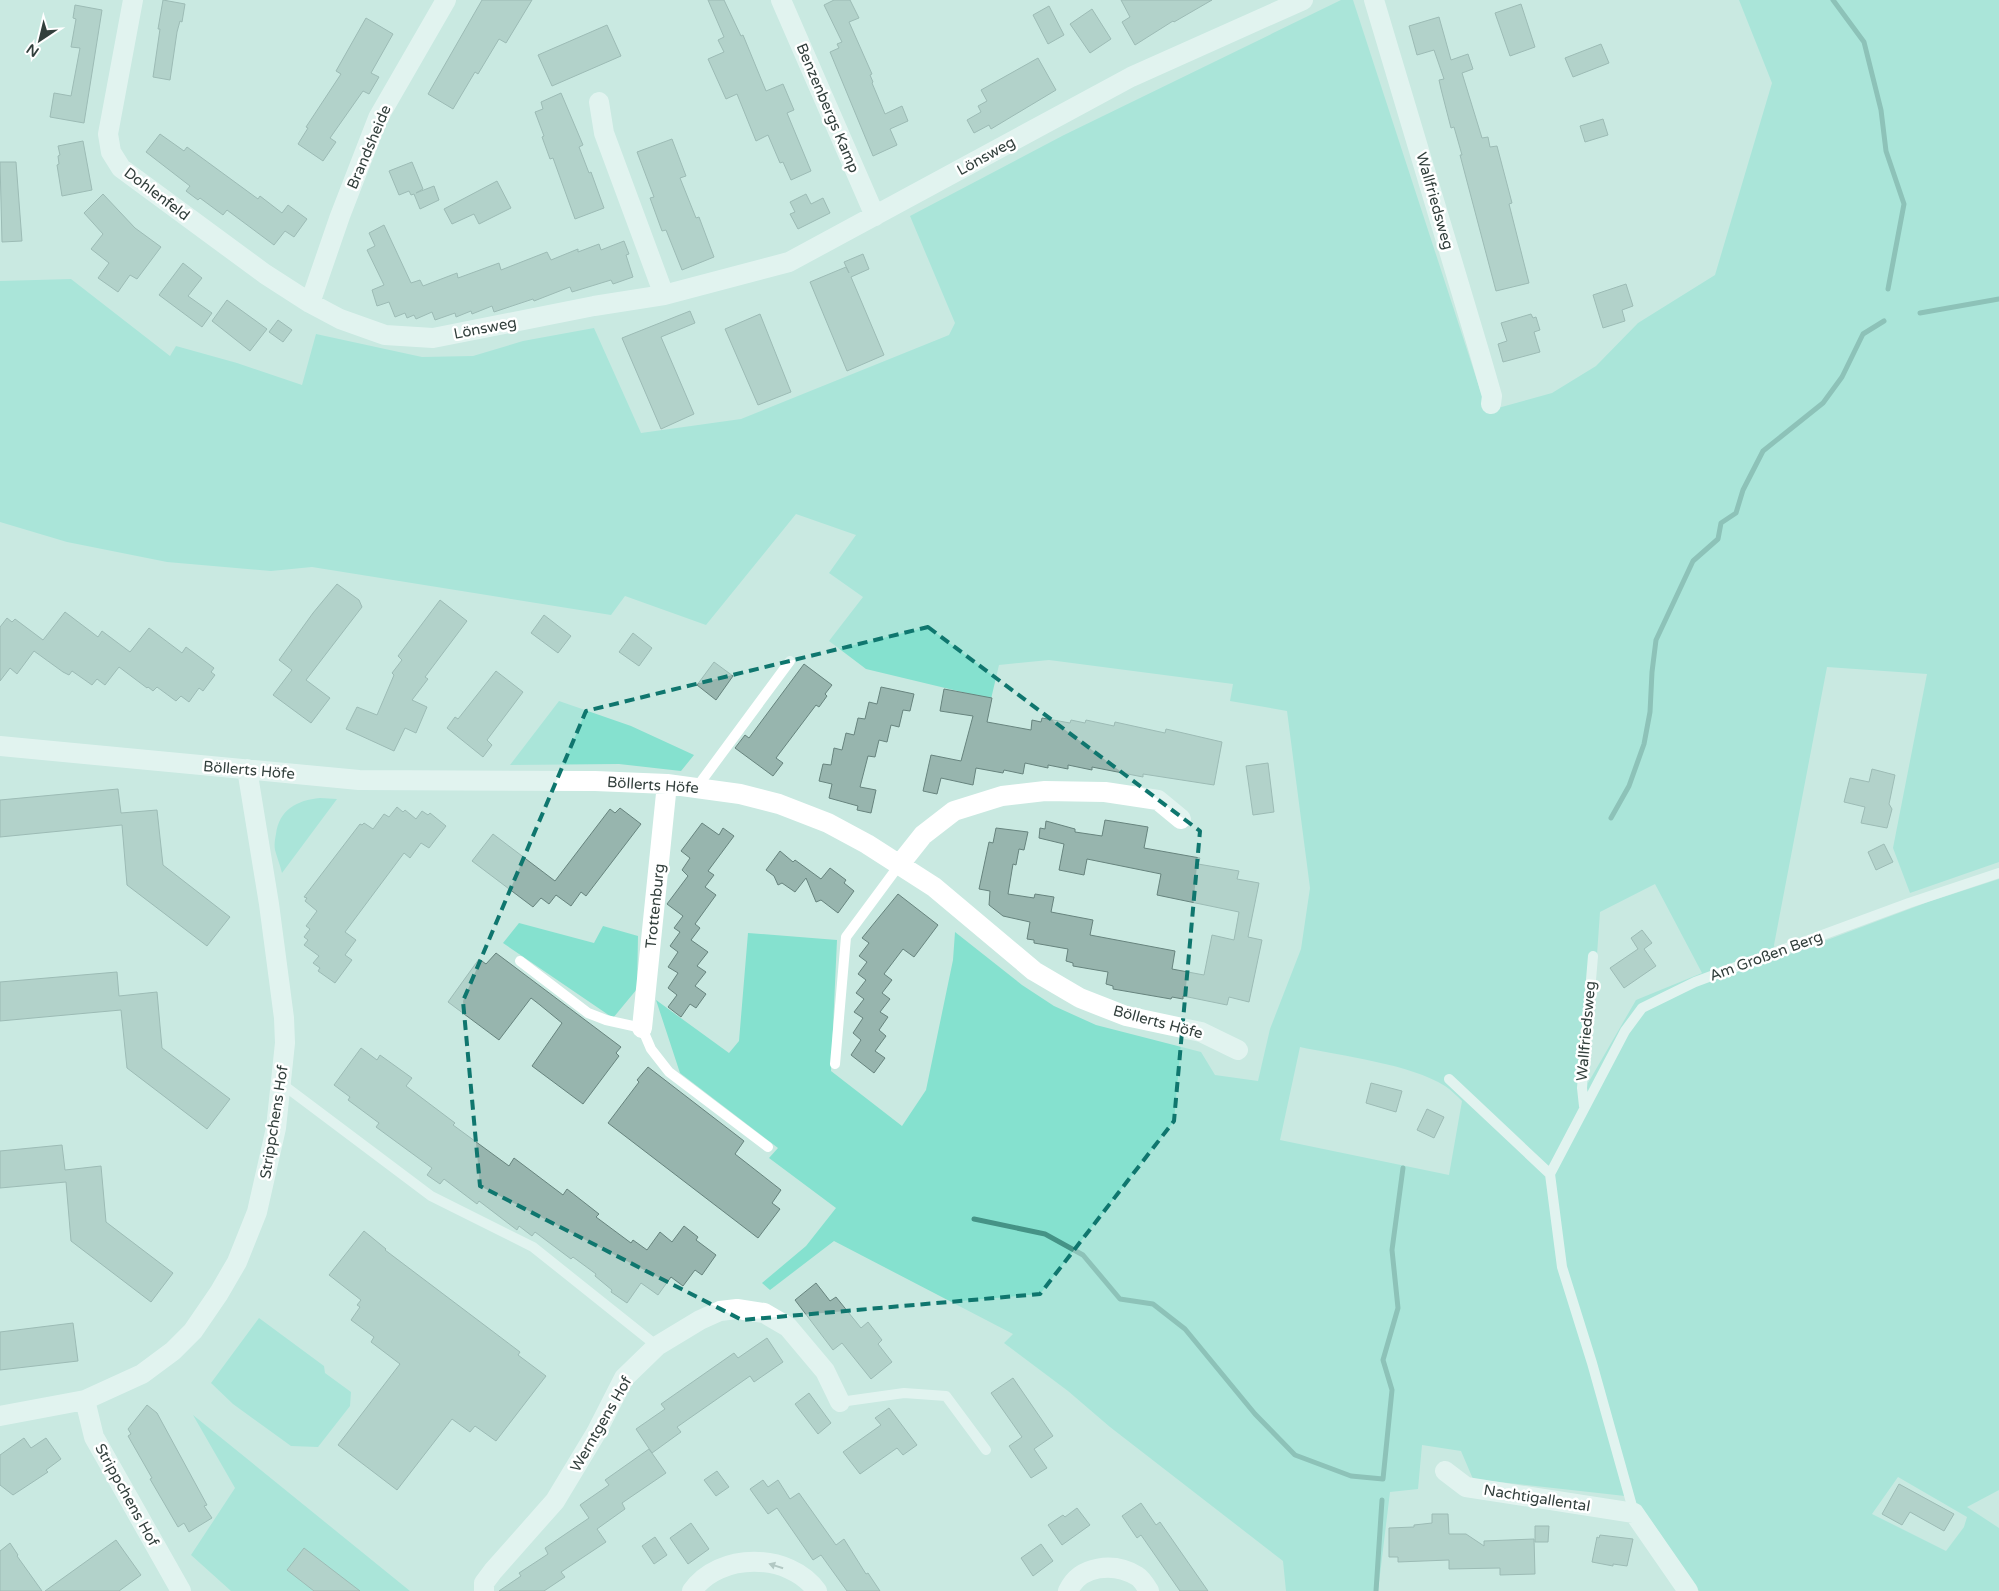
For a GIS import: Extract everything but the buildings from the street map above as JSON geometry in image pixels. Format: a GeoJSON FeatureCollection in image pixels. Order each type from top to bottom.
{"type":"FeatureCollection","features":[{"type":"Feature","properties":{"kind":"street","name":"Dohlenfeld"},"geometry":{"type":"LineString","coordinates":[[133,0],[108,134],[111,152],[121,168],[265,274],[310,302]]}},
{"type":"Feature","properties":{"kind":"street","name":"Brandsheide"},"geometry":{"type":"LineString","coordinates":[[310,302],[340,216],[378,118],[446,0]]}},
{"type":"Feature","properties":{"kind":"street","name":"Benzenbergs Kamp"},"geometry":{"type":"LineString","coordinates":[[782,0],[874,216]]}},
{"type":"Feature","properties":{"kind":"street","name":"Lönsweg"},"geometry":{"type":"LineString","coordinates":[[310,302],[340,319],[385,335],[433,338],[594,306],[664,295],[788,262],[1131,76],[1303,0]]}},
{"type":"Feature","properties":{"kind":"street","name":"Wallfriedsweg"},"geometry":{"type":"LineString","coordinates":[[1374,0],[1479,351],[1492,396],[1491,404]]}},
{"type":"Feature","properties":{"kind":"street"},"geometry":{"type":"LineString","coordinates":[[599,102],[604,133],[664,295]]}},
{"type":"Feature","properties":{"kind":"street","name":"Böllerts Höfe"},"geometry":{"type":"LineString","coordinates":[[0,746],[359,780],[596,781],[667,784],[740,794],[779,804],[828,824],[867,844],[934,887],[1034,971],[1080,998],[1126,1016],[1201,1032],[1238,1050]]}},
{"type":"Feature","properties":{"kind":"street","name":"Strippchens Hof"},"geometry":{"type":"LineString","coordinates":[[0,1416],[85,1400],[142,1374],[173,1351],[193,1331],[237,1262],[257,1212],[276,1128],[285,1042],[284,1018],[264,866],[247,769]]}},
{"type":"Feature","properties":{"kind":"street","name":"Trottenburg"},"geometry":{"type":"LineString","coordinates":[[642,1028],[667,784]]}},
{"type":"Feature","properties":{"kind":"street"},"geometry":{"type":"LineString","coordinates":[[900,864],[923,834],[954,811],[1002,796],[1045,791],[1105,792],[1158,800],[1181,818]]}},
{"type":"Feature","properties":{"kind":"street","name":"Werntgens Hof"},"geometry":{"type":"LineString","coordinates":[[484,1591],[484,1582],[492,1571],[555,1501],[596,1433],[624,1378],[657,1346],[700,1320],[720,1311],[737,1308],[764,1313],[788,1327],[826,1371],[840,1402]]}},
{"type":"Feature","properties":{"kind":"street","name":"Strippchens Hof"},"geometry":{"type":"LineString","coordinates":[[85,1400],[94,1437],[176,1589]]}},
{"type":"Feature","properties":{"kind":"street","name":"Nachtigallental"},"geometry":{"type":"LineString","coordinates":[[1445,1471],[1466,1487],[1634,1513]]}},
{"type":"Feature","properties":{"kind":"street"},"geometry":{"type":"LineString","coordinates":[[1634,1513],[1688,1591]]}},
{"type":"Feature","properties":{"kind":"street"},"geometry":{"type":"LineString","coordinates":[[692,1591],[700,1580],[724,1567],[748,1561],[773,1564],[797,1574],[817,1591]]}},
{"type":"Feature","properties":{"kind":"street"},"geometry":{"type":"LineString","coordinates":[[1068,1591],[1070,1586],[1085,1572],[1101,1566],[1122,1569],[1139,1576],[1149,1591]]}},
{"type":"Feature","properties":{"kind":"lane"},"geometry":{"type":"LineString","coordinates":[[697,787],[790,662]]}},
{"type":"Feature","properties":{"kind":"lane"},"geometry":{"type":"LineString","coordinates":[[835,1064],[846,937],[900,864]]}},
{"type":"Feature","properties":{"kind":"lane","name":"Am Großen Berg"},"geometry":{"type":"LineString","coordinates":[[1550,1174],[1625,1031],[1642,1008],[1695,982],[1999,872]]}},
{"type":"Feature","properties":{"kind":"lane","name":"Wallfriedsweg"},"geometry":{"type":"LineString","coordinates":[[1584,1106],[1582,1088],[1592,956]]}},
{"type":"Feature","properties":{"kind":"lane"},"geometry":{"type":"LineString","coordinates":[[520,961],[588,1013],[606,1020],[642,1028],[652,1050],[670,1072],[768,1147]]}},
{"type":"Feature","properties":{"kind":"lane"},"geometry":{"type":"LineString","coordinates":[[1449,1079],[1550,1174],[1562,1267],[1592,1363],[1634,1513]]}},
{"type":"Feature","properties":{"kind":"lane"},"geometry":{"type":"LineString","coordinates":[[282,1084],[431,1196],[533,1247],[657,1346]]}},
{"type":"Feature","properties":{"kind":"lane","name":"Werntgens Hof"},"geometry":{"type":"LineString","coordinates":[[840,1402],[904,1393],[946,1396],[986,1450]]}},
{"type":"Feature","properties":{"kind":"highlighted area"},"geometry":{"type":"Polygon","coordinates":[[[928,627],[1200,831],[1174,1121],[1040,1294],[742,1320],[480,1186],[463,1001],[586,711],[928,627]]]}},
{"type":"Feature","properties":{"kind":"green space"},"geometry":{"type":"Polygon","coordinates":[[[1341,0],[1353,0],[1487,411],[1552,393],[1596,366],[1638,323],[1715,275],[1772,83],[1739,0],[1999,0],[1999,862],[1910,893],[1893,848],[1927,674],[1827,667],[1774,945],[1777,959],[1928,902],[1999,879],[1999,1490],[1967,1507],[1999,1528],[1999,1591],[1699,1591],[1650,1519],[1625,1496],[1473,1479],[1461,1451],[1422,1445],[1418,1489],[1390,1492],[1378,1591],[1286,1591],[1283,1561],[1110,1427],[1068,1391],[1004,1343],[1013,1334],[834,1241],[770,1290],[762,1283],[806,1246],[836,1208],[769,1158],[778,1148],[680,1073],[656,1000],[729,1053],[739,1041],[748,933],[837,940],[831,1071],[902,1126],[926,1090],[953,960],[955,932],[1022,985],[1054,1006],[1096,1025],[1201,1052],[1215,1075],[1258,1081],[1270,1029],[1301,949],[1310,888],[1287,711],[1230,701],[1233,684],[1049,660],[999,665],[991,699],[866,669],[829,641],[863,597],[829,573],[856,535],[796,514],[706,625],[625,596],[611,615],[312,567],[271,571],[167,562],[67,542],[0,522],[0,281],[71,279],[170,356],[176,346],[237,363],[302,385],[316,334],[422,357],[473,356],[523,341],[594,328],[641,433],[741,419],[949,335],[955,323],[910,216],[1064,135],[1341,0]],[[1655,884],[1600,912],[1588,1083],[1636,1000],[1702,973],[1655,884]],[[1300,1047],[1280,1140],[1449,1175],[1462,1101],[1445,1086],[1431,1078],[1414,1072],[1395,1066],[1300,1047]],[[1898,1477],[1872,1514],[1946,1551],[1964,1527],[1967,1517],[1898,1477]]]}},
{"type":"Feature","properties":{"kind":"green space"},"geometry":{"type":"Polygon","coordinates":[[[559,701],[631,726],[694,755],[681,771],[619,764],[510,765],[559,701]]]}},
{"type":"Feature","properties":{"kind":"green space"},"geometry":{"type":"Polygon","coordinates":[[[320,798],[337,799],[282,873],[275,850],[275,838],[281,819],[290,808],[297,804],[320,798]]]}},
{"type":"Feature","properties":{"kind":"green space"},"geometry":{"type":"Polygon","coordinates":[[[519,923],[594,943],[603,926],[638,936],[637,989],[613,1018],[503,943],[519,923]]]}},
{"type":"Feature","properties":{"kind":"green space"},"geometry":{"type":"Polygon","coordinates":[[[259,1318],[324,1366],[325,1373],[351,1392],[350,1406],[318,1447],[291,1446],[233,1404],[211,1383],[259,1318]]]}},
{"type":"Feature","properties":{"kind":"green space"},"geometry":{"type":"Polygon","coordinates":[[[193,1415],[410,1591],[231,1591],[191,1555],[235,1488],[193,1415]]]}},
{"type":"Feature","properties":{"kind":"waterway"},"geometry":{"type":"LineString","coordinates":[[1833,0],[1864,42],[1881,110],[1886,151],[1904,204],[1888,289]]}},
{"type":"Feature","properties":{"kind":"waterway"},"geometry":{"type":"LineString","coordinates":[[1920,313],[1999,299]]}},
{"type":"Feature","properties":{"kind":"waterway"},"geometry":{"type":"LineString","coordinates":[[1611,818],[1629,786],[1644,744],[1650,712],[1656,640],[1693,561],[1718,539],[1721,523],[1736,513],[1743,490],[1763,451],[1823,403],[1842,377],[1863,334],[1884,321]]}},
{"type":"Feature","properties":{"kind":"waterway"},"geometry":{"type":"LineString","coordinates":[[974,1219],[1045,1234],[1083,1255],[1120,1299],[1153,1304],[1185,1329],[1255,1414],[1295,1455],[1351,1476],[1383,1479],[1392,1390],[1383,1360],[1398,1308],[1392,1250],[1403,1168]]}},
{"type":"Feature","properties":{"kind":"waterway"},"geometry":{"type":"LineString","coordinates":[[1376,1591],[1382,1500]]}}]}
